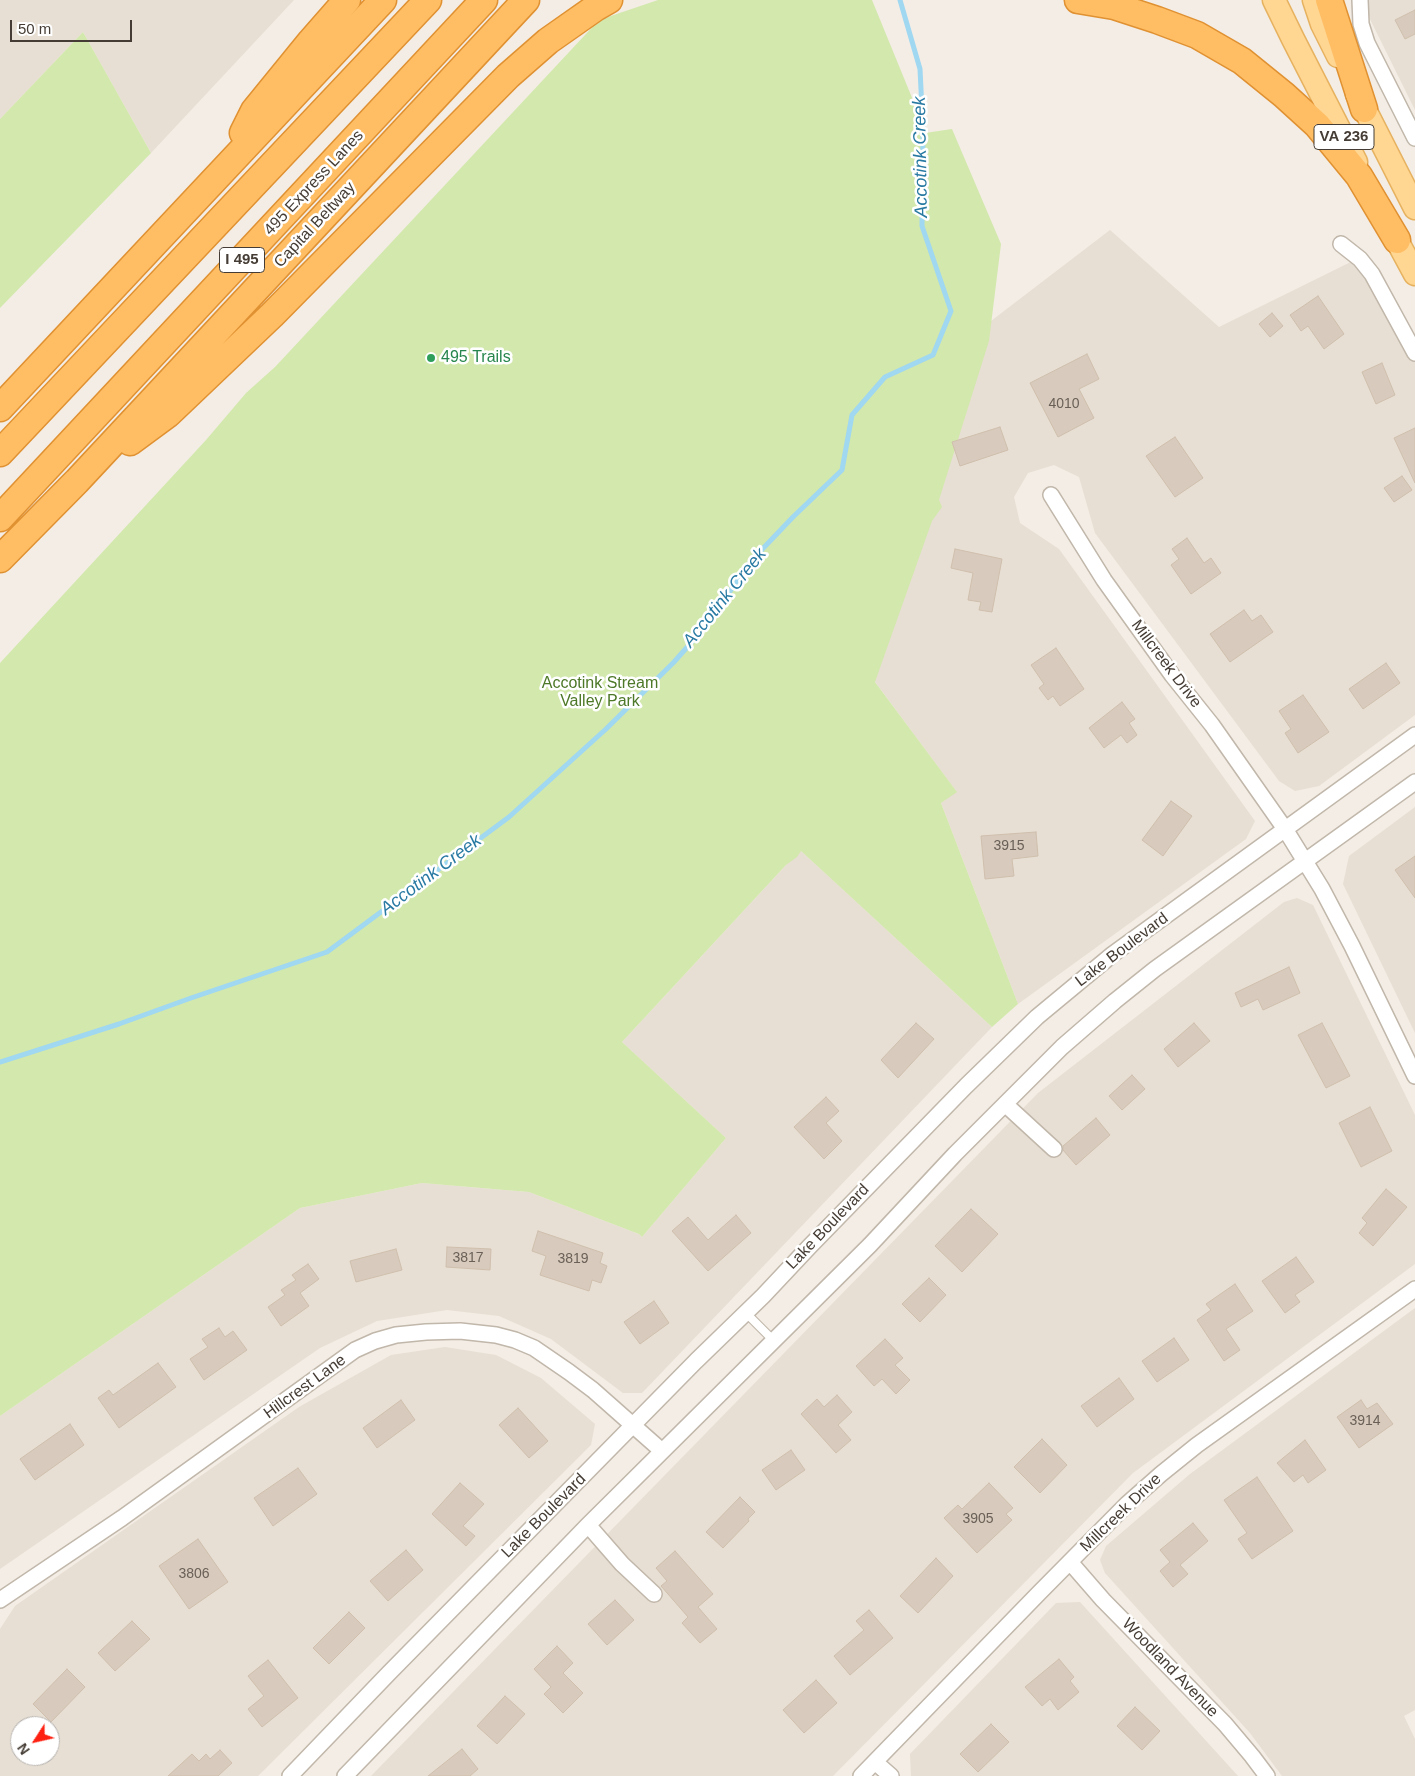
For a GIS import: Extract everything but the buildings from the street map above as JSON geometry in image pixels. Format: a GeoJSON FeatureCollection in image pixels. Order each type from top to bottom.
{"type":"FeatureCollection","features":[{"type":"Feature","properties":{"kind":"highway"},"geometry":{"type":"LineString","coordinates":[[228,164],[254,111],[347,0]]}},
{"type":"Feature","properties":{"kind":"highway"},"geometry":{"type":"LineString","coordinates":[[0,408],[383,0]]}},
{"type":"Feature","properties":{"kind":"highway","name":"I 495"},"geometry":{"type":"LineString","coordinates":[[0,453],[428,0]]}},
{"type":"Feature","properties":{"kind":"highway","name":"495 Express Lanes"},"geometry":{"type":"LineString","coordinates":[[0,518],[484,0]]}},
{"type":"Feature","properties":{"kind":"highway","name":"Capital Beltway"},"geometry":{"type":"LineString","coordinates":[[0,559],[77,481],[526,0]]}},
{"type":"Feature","properties":{"kind":"highway"},"geometry":{"type":"LineString","coordinates":[[462,122],[574,0]]}},
{"type":"Feature","properties":{"kind":"highway"},"geometry":{"type":"LineString","coordinates":[[77,481],[168,414],[348,239],[508,76],[548,41],[594,8],[609,0]]}},
{"type":"Feature","properties":{"kind":"highway"},"geometry":{"type":"LineString","coordinates":[[1078,0],[1114,6],[1157,20],[1197,36],[1242,61],[1284,94],[1317,125],[1358,176],[1397,240]]}},
{"type":"Feature","properties":{"kind":"highway"},"geometry":{"type":"LineString","coordinates":[[1329,0],[1364,109]]}},
{"type":"Feature","properties":{"kind":"main road","name":"VA 236"},"geometry":{"type":"LineString","coordinates":[[1274,0],[1415,274]]}},
{"type":"Feature","properties":{"kind":"main road","name":"VA 236"},"geometry":{"type":"LineString","coordinates":[[1314,0],[1322,24],[1415,208]]}},
{"type":"Feature","properties":{"kind":"street"},"geometry":{"type":"LineString","coordinates":[[1360,0],[1361,24],[1367,43],[1415,138]]}},
{"type":"Feature","properties":{"kind":"street"},"geometry":{"type":"LineString","coordinates":[[1341,244],[1360,259],[1372,274],[1415,353]]}},
{"type":"Feature","properties":{"kind":"street","name":"Millcreek Drive"},"geometry":{"type":"LineString","coordinates":[[1051,495],[1104,580],[1172,674],[1212,725],[1285,829],[1305,861]]}},
{"type":"Feature","properties":{"kind":"street","name":"Lake Boulevard"},"geometry":{"type":"LineString","coordinates":[[290,1776],[389,1673],[746,1313],[966,1086],[1037,1017],[1113,954],[1415,735]]}},
{"type":"Feature","properties":{"kind":"street"},"geometry":{"type":"LineString","coordinates":[[345,1776],[588,1525],[870,1245],[955,1154],[1062,1048],[1115,1001],[1155,969],[1415,782]]}},
{"type":"Feature","properties":{"kind":"street"},"geometry":{"type":"LineString","coordinates":[[1305,861],[1322,889],[1356,955],[1415,1076]]}},
{"type":"Feature","properties":{"kind":"street"},"geometry":{"type":"LineString","coordinates":[[1005,1104],[1054,1150]]}},
{"type":"Feature","properties":{"kind":"street","name":"Millcreek Drive"},"geometry":{"type":"LineString","coordinates":[[861,1776],[1127,1504],[1196,1445],[1415,1289]]}},
{"type":"Feature","properties":{"kind":"street","name":"Hillcrest Lane"},"geometry":{"type":"LineString","coordinates":[[0,1600],[122,1518],[355,1350],[382,1339],[426,1332],[460,1331],[496,1335],[515,1340],[534,1348],[569,1372],[662,1451]]}},
{"type":"Feature","properties":{"kind":"street"},"geometry":{"type":"LineString","coordinates":[[588,1525],[622,1564],[654,1594]]}},
{"type":"Feature","properties":{"kind":"street","name":"Woodland Avenue"},"geometry":{"type":"LineString","coordinates":[[1070,1562],[1103,1600],[1224,1724],[1267,1776]]}},
{"type":"Feature","properties":{"kind":"street"},"geometry":{"type":"LineString","coordinates":[[875,1762],[890,1776]]}},
{"type":"Feature","properties":{"kind":"lane"},"geometry":{"type":"LineString","coordinates":[[746,1313],[774,1341]]}},
{"type":"Feature","properties":{"kind":"shaded area"},"geometry":{"type":"Polygon","coordinates":[[[0,0],[294,0],[151,153],[83,32],[0,119],[0,0]]]}},
{"type":"Feature","properties":{"kind":"shaded area"},"geometry":{"type":"Polygon","coordinates":[[[1364,0],[1415,0],[1415,110],[1363,5],[1364,0]]]}},
{"type":"Feature","properties":{"kind":"shaded area"},"geometry":{"type":"Polygon","coordinates":[[[1110,230],[1219,327],[1367,254],[1415,351],[1415,715],[1319,786],[1295,791],[1279,781],[1095,533],[1079,477],[1054,465],[1028,473],[1014,497],[1020,523],[1059,549],[1255,821],[1246,839],[1018,1004],[941,803],[956,791],[847,644],[894,408],[940,360],[1110,230]]]}},
{"type":"Feature","properties":{"kind":"shaded area"},"geometry":{"type":"Polygon","coordinates":[[[1415,807],[1415,1033],[1343,884],[1349,856],[1415,807]]]}},
{"type":"Feature","properties":{"kind":"shaded area"},"geometry":{"type":"Polygon","coordinates":[[[800,850],[992,1027],[642,1393],[623,1393],[551,1339],[499,1316],[447,1310],[377,1321],[320,1348],[0,1569],[0,1416],[300,1208],[422,1183],[529,1192],[639,1234],[642,1237],[726,1138],[622,1042],[800,850]]]}},
{"type":"Feature","properties":{"kind":"shaded area"},"geometry":{"type":"Polygon","coordinates":[[[1297,898],[1313,905],[1415,1115],[1415,1264],[1133,1473],[833,1776],[371,1776],[1038,1093],[1284,902],[1297,898]]]}},
{"type":"Feature","properties":{"kind":"shaded area"},"geometry":{"type":"Polygon","coordinates":[[[1415,1308],[1415,1710],[1404,1716],[1415,1739],[1415,1776],[1282,1776],[1250,1733],[1105,1573],[1100,1560],[1106,1546],[1190,1474],[1415,1308]]]}},
{"type":"Feature","properties":{"kind":"shaded area"},"geometry":{"type":"Polygon","coordinates":[[[445,1347],[496,1355],[541,1378],[595,1424],[591,1445],[258,1776],[0,1776],[0,1629],[15,1606],[299,1407],[391,1355],[445,1347]]]}},
{"type":"Feature","properties":{"kind":"shaded area"},"geometry":{"type":"Polygon","coordinates":[[[1080,1602],[1238,1776],[911,1776],[910,1754],[1056,1603],[1080,1602]]]}},
{"type":"Feature","properties":{"kind":"green space","name":"Accotink Stream Valley Park"},"geometry":{"type":"Polygon","coordinates":[[[658,0],[872,0],[925,133],[952,129],[1001,244],[989,341],[939,500],[942,507],[932,521],[875,682],[957,792],[941,803],[1018,1004],[992,1027],[801,851],[622,1042],[726,1138],[642,1237],[639,1234],[529,1192],[422,1183],[300,1208],[0,1416],[0,663],[206,440],[246,393],[275,367],[599,20],[658,0]]]}},
{"type":"Feature","properties":{"kind":"green space"},"geometry":{"type":"Polygon","coordinates":[[[83,32],[151,153],[0,308],[0,119],[83,32]]]}},
{"type":"Feature","properties":{"kind":"waterway","name":"Accotink Creek"},"geometry":{"type":"LineString","coordinates":[[0,1062],[119,1024],[327,952],[509,817],[606,729],[674,662],[705,627],[751,561],[842,470],[852,415],[885,377],[933,355],[951,311],[922,226],[923,130],[920,69],[900,0]]}},
{"type":"Feature","properties":{"kind":"place","name":"495 Trails"},"geometry":{"type":"Point","coordinates":[431,358]}}]}
